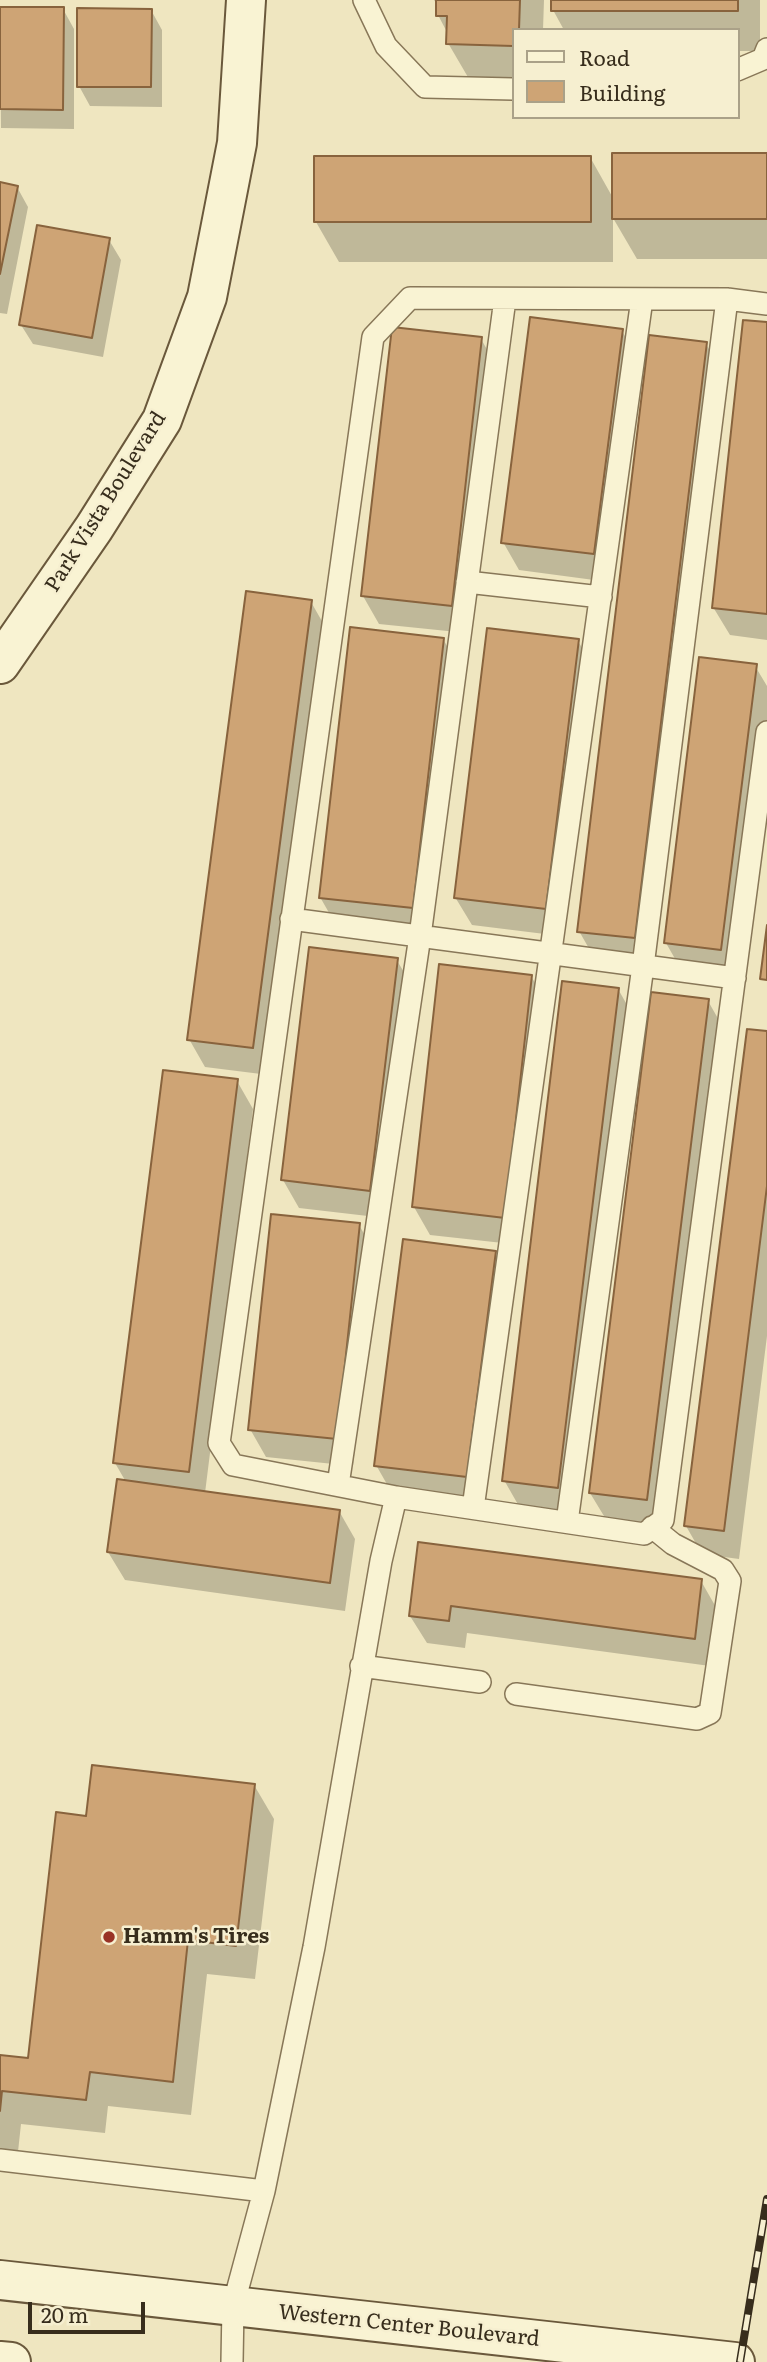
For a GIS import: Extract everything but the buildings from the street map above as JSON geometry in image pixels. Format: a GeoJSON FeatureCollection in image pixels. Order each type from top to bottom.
{"type":"FeatureCollection","features":[{"type":"Feature","properties":{"kind":"main road","name":"Park Vista Boulevard"},"geometry":{"type":"LineString","coordinates":[[0,664],[94,528],[162,420],[206,297],[237,143],[246,0]]}},
{"type":"Feature","properties":{"kind":"main road","name":"Western Center Boulevard"},"geometry":{"type":"LineString","coordinates":[[0,2280],[735,2362]]}},
{"type":"Feature","properties":{"kind":"main road"},"geometry":{"type":"LineString","coordinates":[[0,2361],[11,2362]]}},
{"type":"Feature","properties":{"kind":"lane"},"geometry":{"type":"LineString","coordinates":[[364,0],[386,46],[425,88],[512,89]]}},
{"type":"Feature","properties":{"kind":"lane"},"geometry":{"type":"LineString","coordinates":[[739,69],[763,60],[767,49]]}},
{"type":"Feature","properties":{"kind":"lane"},"geometry":{"type":"LineString","coordinates":[[767,304],[727,299],[410,298],[373,337],[219,1443],[233,1465],[397,1497],[643,1534],[663,1520],[767,732]]}},
{"type":"Feature","properties":{"kind":"lane"},"geometry":{"type":"LineString","coordinates":[[338,1485],[420,936],[505,299]]}},
{"type":"Feature","properties":{"kind":"lane"},"geometry":{"type":"LineString","coordinates":[[473,1508],[642,299]]}},
{"type":"Feature","properties":{"kind":"lane"},"geometry":{"type":"LineString","coordinates":[[567,1522],[643,966],[727,299]]}},
{"type":"Feature","properties":{"kind":"lane"},"geometry":{"type":"LineString","coordinates":[[467,582],[601,597]]}},
{"type":"Feature","properties":{"kind":"lane"},"geometry":{"type":"LineString","coordinates":[[290,919],[735,978]]}},
{"type":"Feature","properties":{"kind":"lane"},"geometry":{"type":"LineString","coordinates":[[232,2362],[233,2306],[264,2191],[316,1934],[384,1542],[397,1497]]}},
{"type":"Feature","properties":{"kind":"lane"},"geometry":{"type":"LineString","coordinates":[[516,1694],[697,1719],[710,1713],[730,1581],[723,1570],[673,1544],[652,1527]]}},
{"type":"Feature","properties":{"kind":"lane"},"geometry":{"type":"LineString","coordinates":[[361,1666],[481,1682]]}},
{"type":"Feature","properties":{"kind":"lane"},"geometry":{"type":"LineString","coordinates":[[0,2160],[264,2191]]}},
{"type":"Feature","properties":{"kind":"railway"},"geometry":{"type":"LineString","coordinates":[[740,2362],[767,2199]]}},
{"type":"Feature","properties":{"kind":"place","name":"Hamm's Tires"},"geometry":{"type":"Point","coordinates":[109,1937]}}]}
